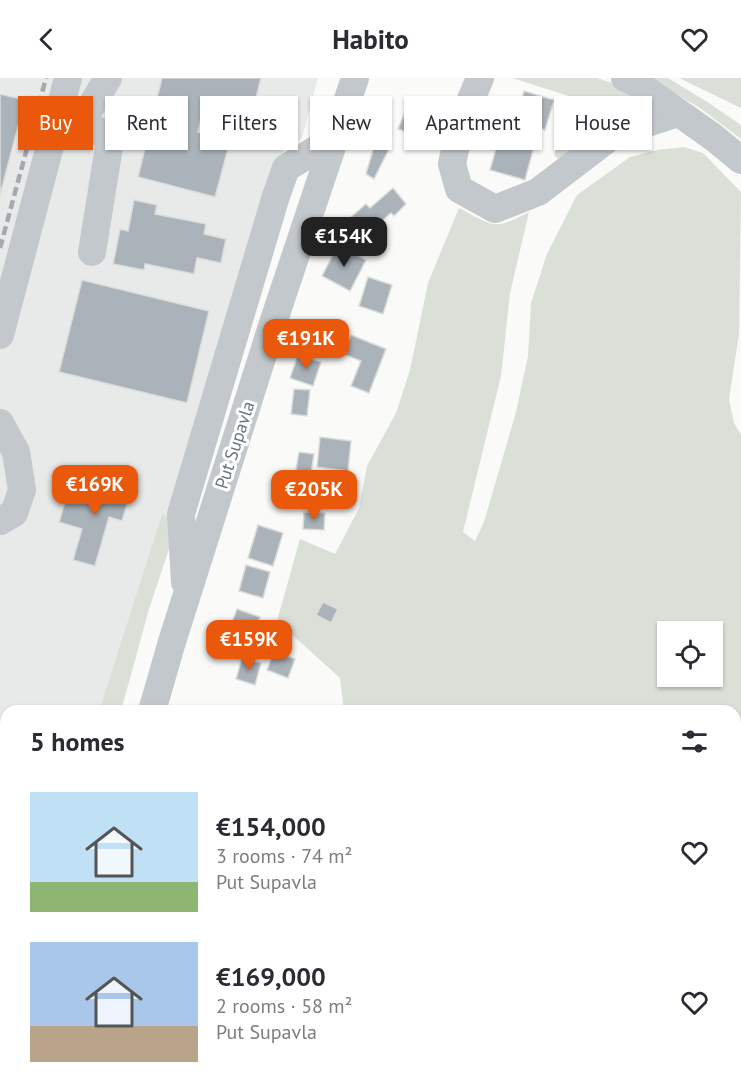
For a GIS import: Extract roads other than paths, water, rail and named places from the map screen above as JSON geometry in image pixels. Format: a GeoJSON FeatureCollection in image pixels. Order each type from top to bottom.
{"type":"FeatureCollection","features":[{"type":"Feature","properties":{"kind":"street"},"geometry":{"type":"LineString","coordinates":[[0,335],[68,78]]}},
{"type":"Feature","properties":{"kind":"street"},"geometry":{"type":"LineString","coordinates":[[92,252],[109,147],[106,136],[88,125],[87,113],[108,78]]}},
{"type":"Feature","properties":{"kind":"street","name":"Put Supavla"},"geometry":{"type":"LineString","coordinates":[[154,705],[186,598],[356,78]]}},
{"type":"Feature","properties":{"kind":"street"},"geometry":{"type":"LineString","coordinates":[[480,78],[460,126],[452,164],[459,189],[495,209],[538,192],[614,134],[678,113]]}},
{"type":"Feature","properties":{"kind":"street"},"geometry":{"type":"LineString","coordinates":[[625,78],[713,137],[741,160]]}},
{"type":"Feature","properties":{"kind":"street"},"geometry":{"type":"LineString","coordinates":[[0,423],[16,452],[22,490],[14,513],[0,521]]}},
{"type":"Feature","properties":{"kind":"railway"},"geometry":{"type":"LineString","coordinates":[[0,248],[46,78]]}}]}
